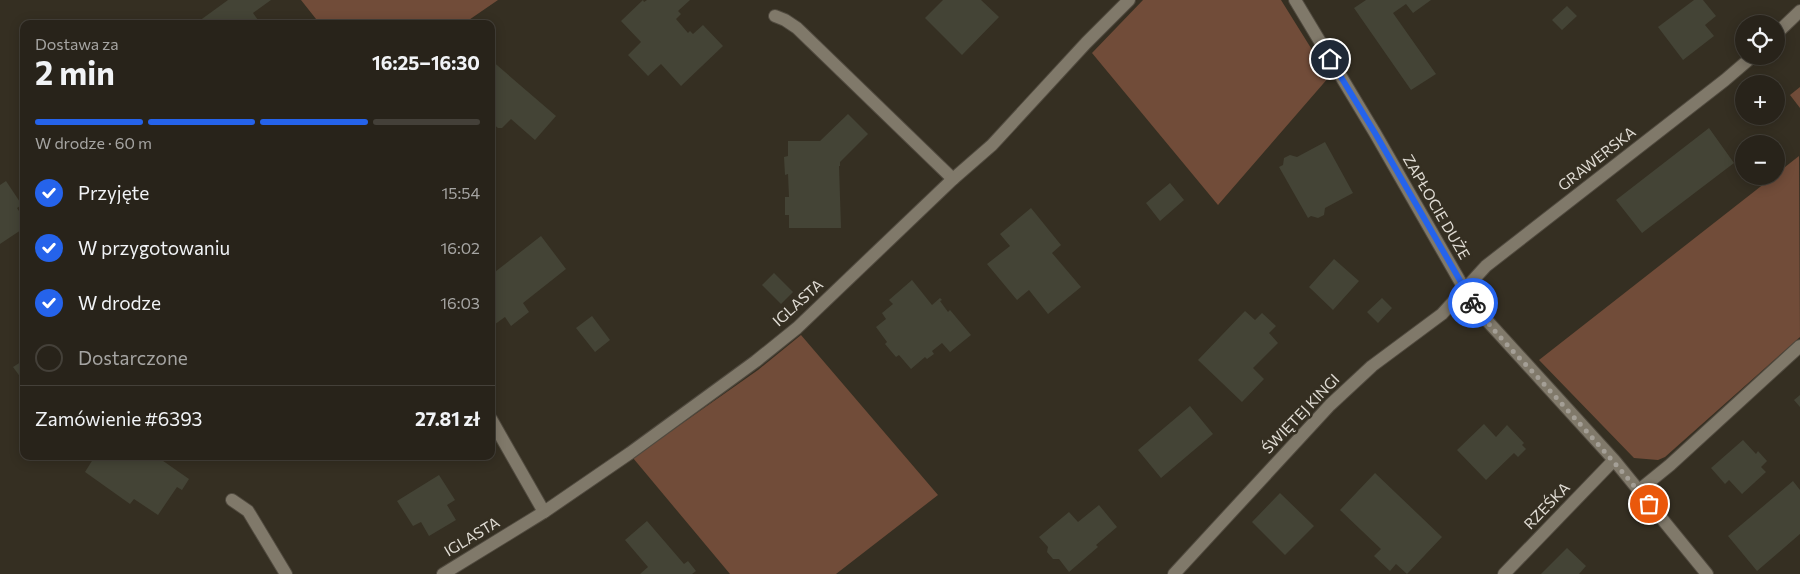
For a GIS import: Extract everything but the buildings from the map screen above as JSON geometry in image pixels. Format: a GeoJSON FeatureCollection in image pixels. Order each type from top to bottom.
{"type":"FeatureCollection","features":[{"type":"Feature","properties":{"kind":"street","name":"IGLASTA"},"geometry":{"type":"LineString","coordinates":[[443,574],[544,512],[669,424],[790,334],[992,144],[1086,43],[1129,0]]}},
{"type":"Feature","properties":{"kind":"street","name":"ZAPŁOCIE DUŻE"},"geometry":{"type":"LineString","coordinates":[[1295,0],[1375,133],[1465,290],[1481,314],[1614,460],[1707,574]]}},
{"type":"Feature","properties":{"kind":"street"},"geometry":{"type":"LineString","coordinates":[[1785,25],[1800,11]]}},
{"type":"Feature","properties":{"kind":"street"},"geometry":{"type":"LineString","coordinates":[[775,16],[786,20],[797,28],[953,179]]}},
{"type":"Feature","properties":{"kind":"street","name":"GRAWERSKA"},"geometry":{"type":"LineString","coordinates":[[1465,290],[1486,266],[1742,65]]}},
{"type":"Feature","properties":{"kind":"street","name":"ŚWIĘTEJ KINGI"},"geometry":{"type":"LineString","coordinates":[[1174,574],[1330,405],[1372,366],[1442,314],[1465,290]]}},
{"type":"Feature","properties":{"kind":"street"},"geometry":{"type":"LineString","coordinates":[[1638,491],[1670,465],[1800,346]]}},
{"type":"Feature","properties":{"kind":"street"},"geometry":{"type":"LineString","coordinates":[[495,426],[544,512]]}},
{"type":"Feature","properties":{"kind":"street","name":"RZEŚKA"},"geometry":{"type":"LineString","coordinates":[[1504,574],[1614,460]]}},
{"type":"Feature","properties":{"kind":"street"},"geometry":{"type":"LineString","coordinates":[[232,500],[248,511],[286,574]]}},
{"type":"Feature","properties":{"kind":"shaded area"},"geometry":{"type":"Polygon","coordinates":[[[301,0],[498,0],[469,20],[317,20],[301,0]]]}},
{"type":"Feature","properties":{"kind":"shaded area"},"geometry":{"type":"Polygon","coordinates":[[[1143,0],[1281,0],[1329,77],[1218,205],[1092,53],[1143,0]]]}},
{"type":"Feature","properties":{"kind":"shaded area"},"geometry":{"type":"Polygon","coordinates":[[[1800,87],[1800,108],[1790,95],[1800,87]]]}},
{"type":"Feature","properties":{"kind":"shaded area"},"geometry":{"type":"Polygon","coordinates":[[[1799,156],[1800,337],[1665,457],[1658,460],[1634,458],[1539,360],[1763,185],[1785,185],[1785,167],[1799,156]]]}},
{"type":"Feature","properties":{"kind":"shaded area"},"geometry":{"type":"Polygon","coordinates":[[[801,335],[938,495],[836,574],[730,574],[633,458],[758,370],[801,335]]]}},
{"type":"Feature","properties":{"kind":"way so far"},"geometry":{"type":"LineString","coordinates":[[1473,303],[1511,349],[1614,460],[1649,504]]}},
{"type":"Feature","properties":{"kind":"route"},"geometry":{"type":"LineString","coordinates":[[1330,59],[1473,303]]}}]}
